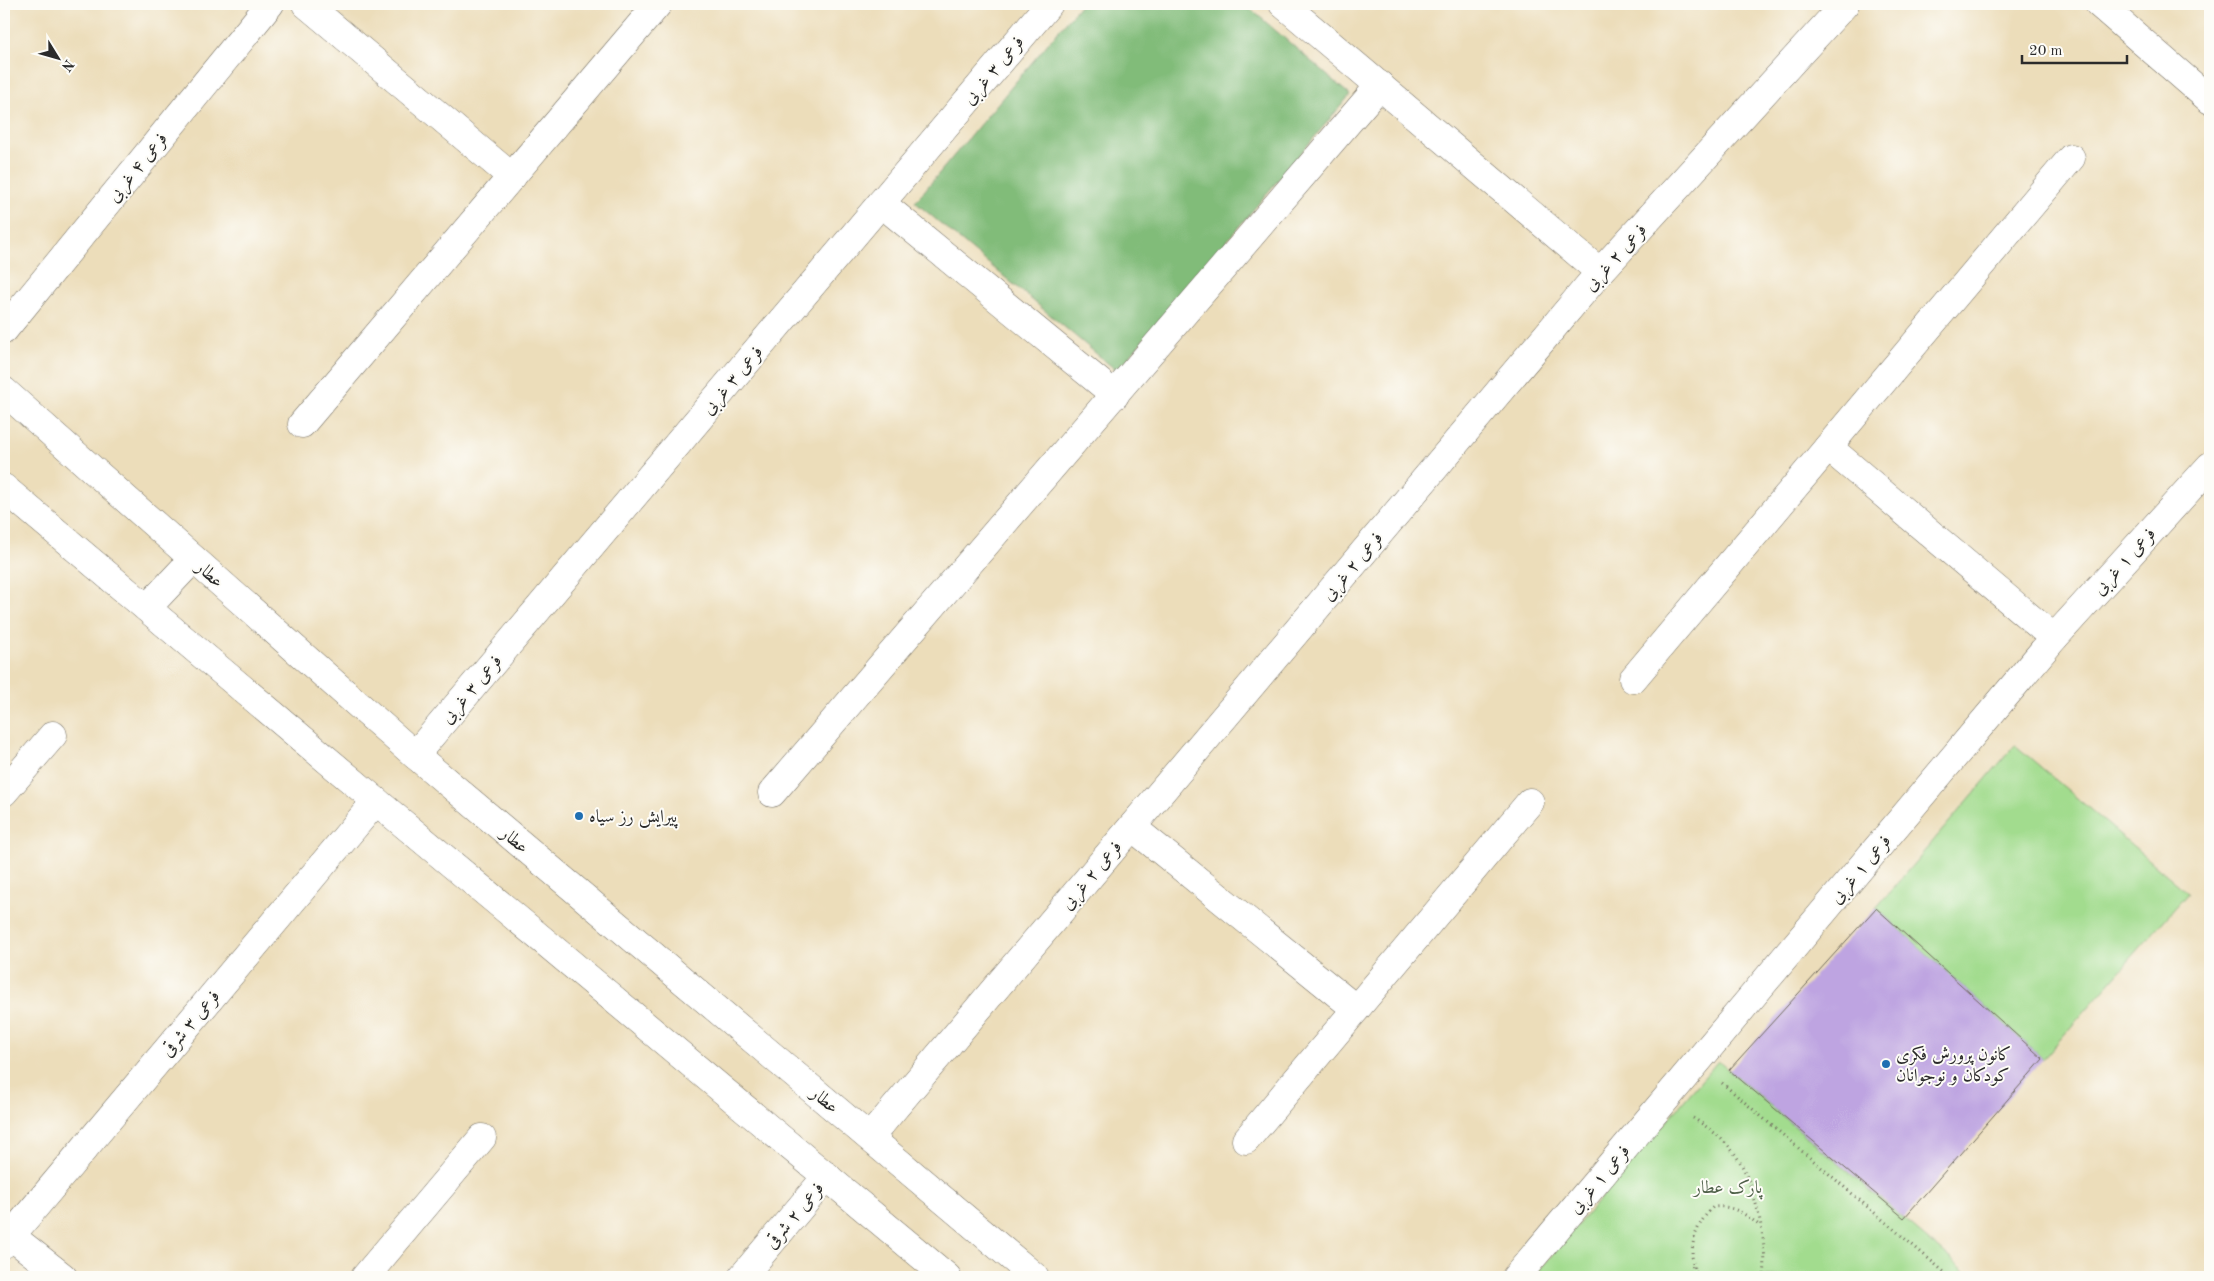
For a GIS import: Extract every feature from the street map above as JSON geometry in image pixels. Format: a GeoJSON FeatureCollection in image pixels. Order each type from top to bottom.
{"type":"FeatureCollection","features":[{"type":"Feature","properties":{"kind":"street","name":"فرعی ۴ غربی"},"geometry":{"type":"LineString","coordinates":[[4,330],[270,4]]}},
{"type":"Feature","properties":{"kind":"street"},"geometry":{"type":"LineString","coordinates":[[306,4],[512,177]]}},
{"type":"Feature","properties":{"kind":"street"},"geometry":{"type":"LineString","coordinates":[[302,424],[658,4]]}},
{"type":"Feature","properties":{"kind":"street","name":"فرعی ۳ غربی"},"geometry":{"type":"LineString","coordinates":[[414,755],[1049,4]]}},
{"type":"Feature","properties":{"kind":"street"},"geometry":{"type":"LineString","coordinates":[[1283,4],[1600,272]]}},
{"type":"Feature","properties":{"kind":"street","name":"فرعی ۲ غربی"},"geometry":{"type":"LineString","coordinates":[[870,1137],[1600,272],[1845,4]]}},
{"type":"Feature","properties":{"kind":"street"},"geometry":{"type":"LineString","coordinates":[[2099,4],[2210,100]]}},
{"type":"Feature","properties":{"kind":"street"},"geometry":{"type":"LineString","coordinates":[[772,793],[1380,85]]}},
{"type":"Feature","properties":{"kind":"street"},"geometry":{"type":"LineString","coordinates":[[1633,679],[2070,158]]}},
{"type":"Feature","properties":{"kind":"street"},"geometry":{"type":"LineString","coordinates":[[881,203],[1115,395]]}},
{"type":"Feature","properties":{"kind":"street","name":"عطار"},"geometry":{"type":"LineString","coordinates":[[4,391],[414,755],[1035,1277]]}},
{"type":"Feature","properties":{"kind":"street"},"geometry":{"type":"LineString","coordinates":[[1828,447],[2054,638]]}},
{"type":"Feature","properties":{"kind":"street","name":"فرعی ۱ غربی"},"geometry":{"type":"LineString","coordinates":[[1516,1277],[2054,638],[2210,466]]}},
{"type":"Feature","properties":{"kind":"street"},"geometry":{"type":"LineString","coordinates":[[4,488],[947,1277]]}},
{"type":"Feature","properties":{"kind":"street"},"geometry":{"type":"LineString","coordinates":[[147,608],[193,559]]}},
{"type":"Feature","properties":{"kind":"street"},"geometry":{"type":"LineString","coordinates":[[4,792],[53,735]]}},
{"type":"Feature","properties":{"kind":"street","name":"فرعی ۳ شرقی"},"geometry":{"type":"LineString","coordinates":[[7,1240],[376,801]]}},
{"type":"Feature","properties":{"kind":"street"},"geometry":{"type":"LineString","coordinates":[[1246,1140],[1530,802]]}},
{"type":"Feature","properties":{"kind":"street"},"geometry":{"type":"LineString","coordinates":[[1132,826],[1356,1009]]}},
{"type":"Feature","properties":{"kind":"street"},"geometry":{"type":"LineString","coordinates":[[365,1277],[482,1138]]}},
{"type":"Feature","properties":{"kind":"street","name":"فرعی ۲ شرقی"},"geometry":{"type":"LineString","coordinates":[[742,1277],[827,1176]]}},
{"type":"Feature","properties":{"kind":"street"},"geometry":{"type":"LineString","coordinates":[[7,1240],[63,1277]]}},
{"type":"Feature","properties":{"kind":"path"},"geometry":{"type":"LineString","coordinates":[[1716,1078],[1950,1277]]}},
{"type":"Feature","properties":{"kind":"path"},"geometry":{"type":"LineString","coordinates":[[1698,1121],[1727,1144],[1740,1161],[1748,1178],[1764,1245],[1764,1277]]}},
{"type":"Feature","properties":{"kind":"path"},"geometry":{"type":"LineString","coordinates":[[1698,1277],[1692,1250],[1699,1224],[1713,1207],[1732,1208],[1743,1212],[1760,1227]]}},
{"type":"Feature","properties":{"kind":"path"},"geometry":{"type":"LineString","coordinates":[[1690,1277],[1694,1262]]}},
{"type":"Feature","properties":{"kind":"green space"},"geometry":{"type":"Polygon","coordinates":[[[1081,4],[1245,4],[1350,95],[1117,371],[915,202],[1081,4]]]}},
{"type":"Feature","properties":{"kind":"green space"},"geometry":{"type":"Polygon","coordinates":[[[2015,745],[2188,893],[2043,1059],[1876,908],[2015,745]]]}},
{"type":"Feature","properties":{"kind":"green space","name":"پارک عطار"},"geometry":{"type":"Polygon","coordinates":[[[1718,1061],[1972,1277],[1533,1277],[1718,1061]]]}},
{"type":"Feature","properties":{"kind":"building","name":"کانون پرورش فکری کودکان و نوجوانان"},"geometry":{"type":"Polygon","coordinates":[[[1876,908],[2043,1059],[1904,1218],[1729,1070],[1876,908]]]}},
{"type":"Feature","properties":{"kind":"place","name":"پیرایش رز سیاه"},"geometry":{"type":"Point","coordinates":[579,816]}},
{"type":"Feature","properties":{"kind":"place","name":"کانون پرورش فکری کودکان و نوجوانان"},"geometry":{"type":"Point","coordinates":[1886,1064]}}]}
